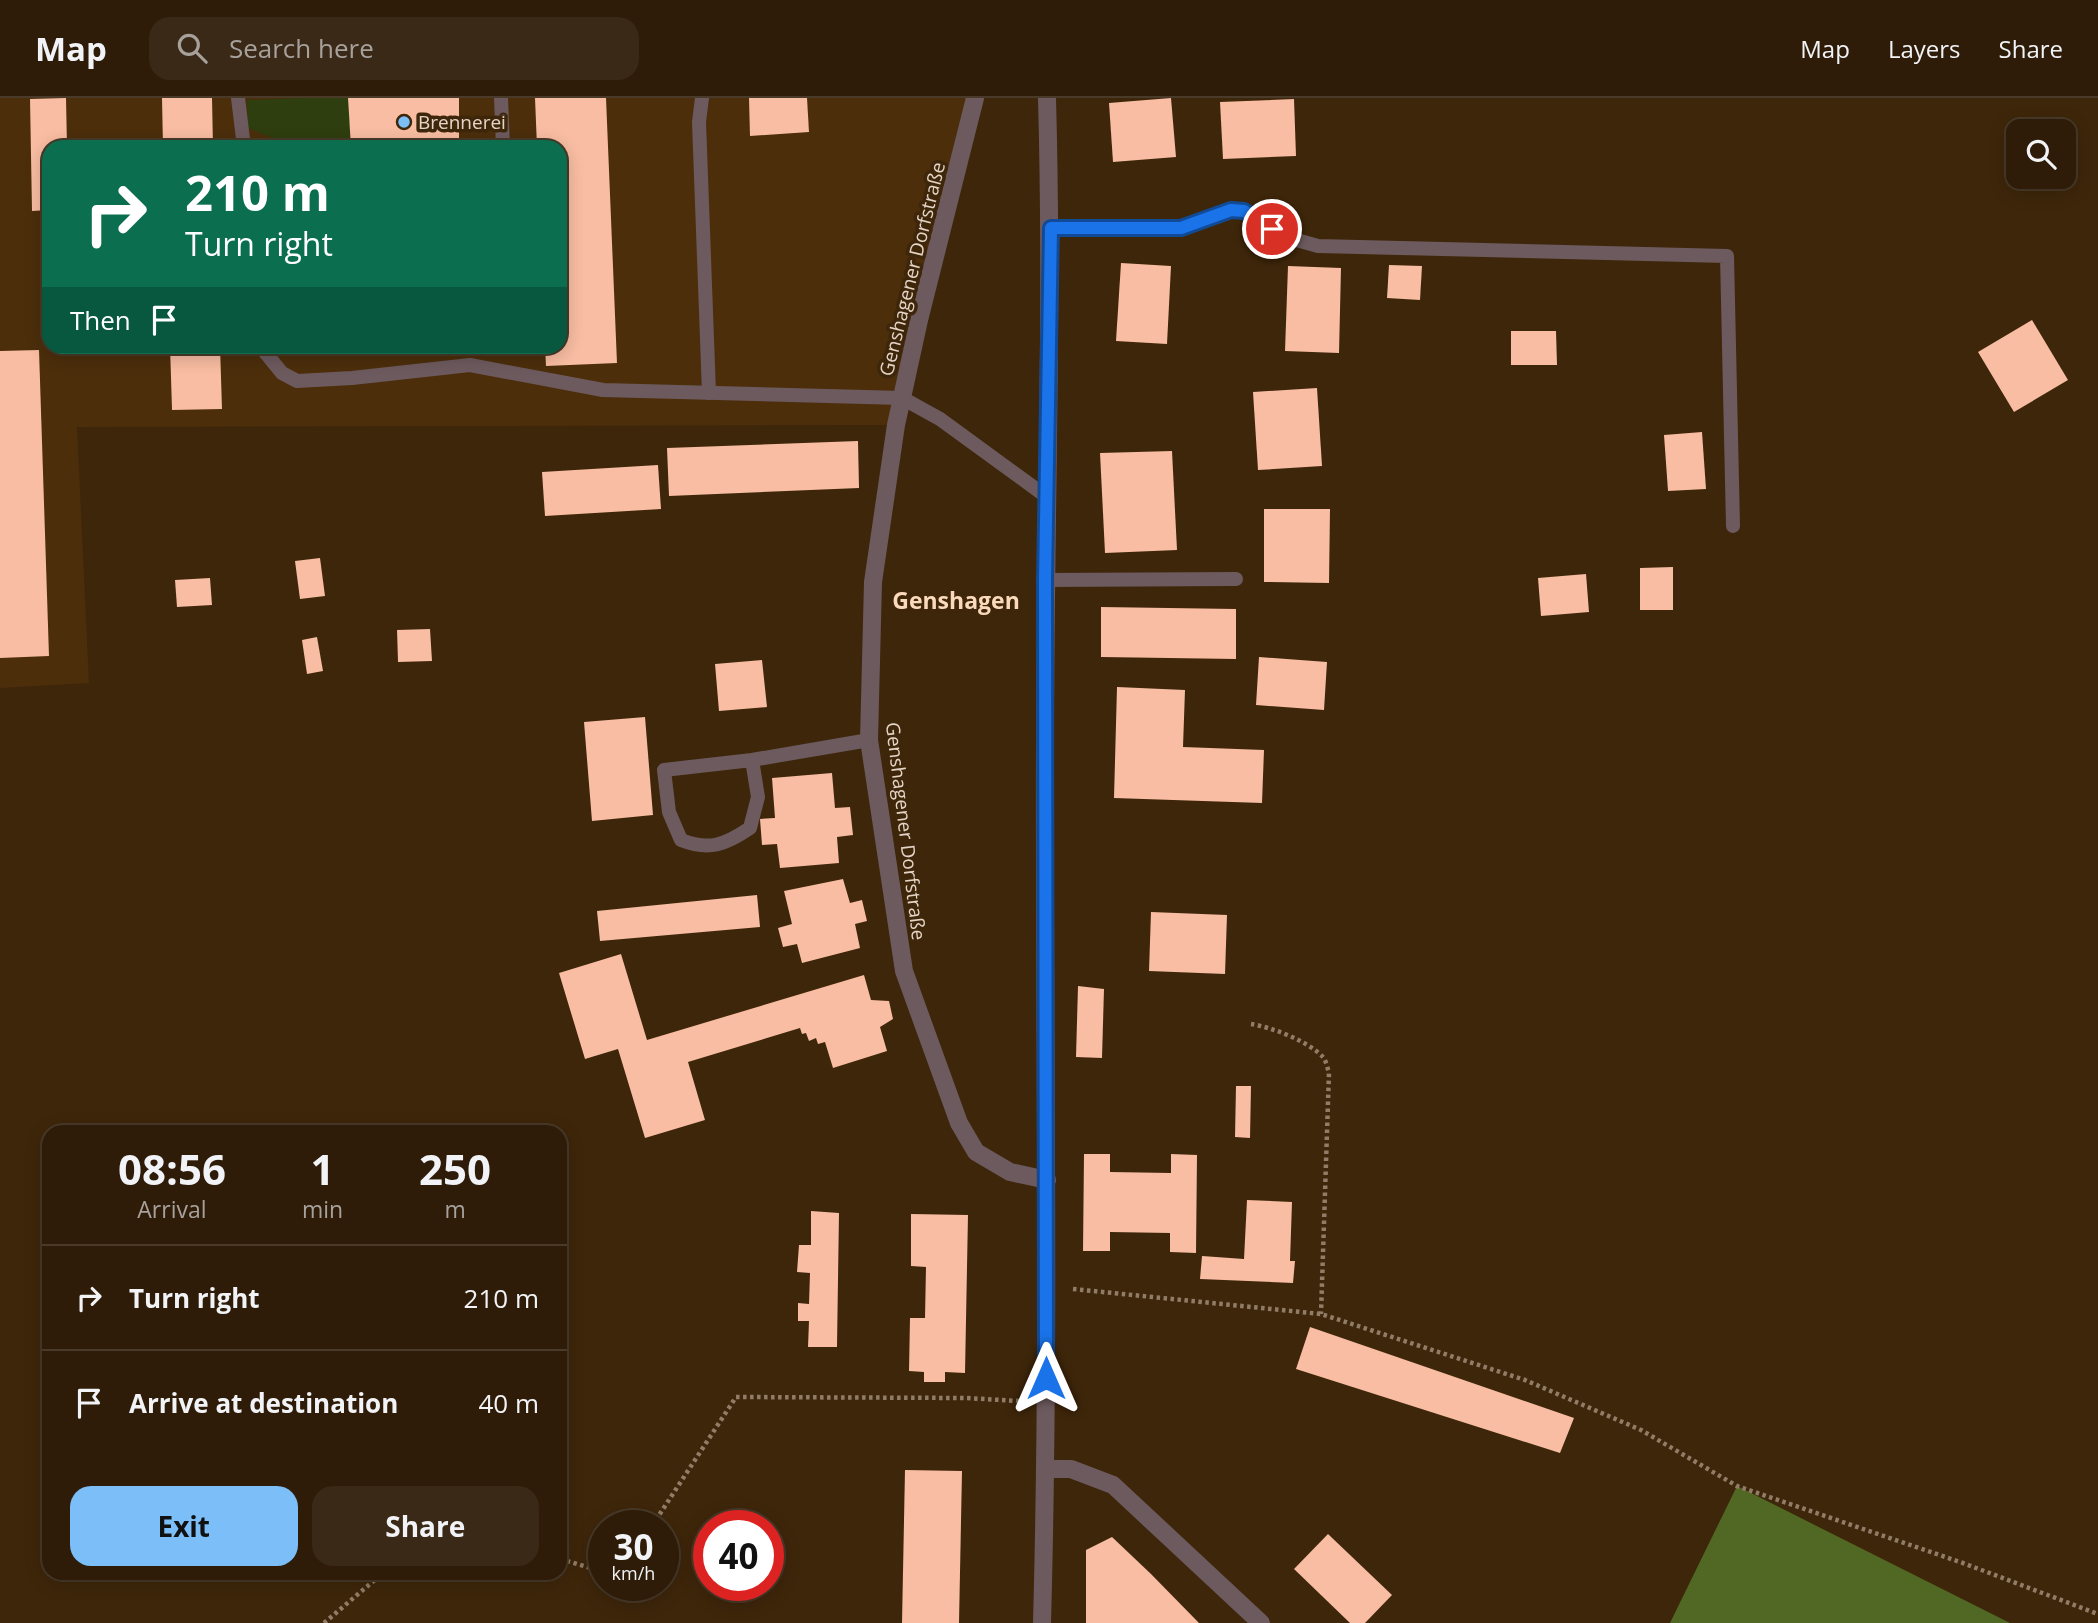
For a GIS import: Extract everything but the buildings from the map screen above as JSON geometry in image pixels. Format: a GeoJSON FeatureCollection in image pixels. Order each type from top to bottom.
{"type":"FeatureCollection","features":[{"type":"Feature","properties":{"kind":"street","name":"Genshagener Dorfstraße"},"geometry":{"type":"LineString","coordinates":[[975,98],[895,425],[873,582],[869,740],[904,971],[959,1123],[976,1152],[1010,1172],[1047,1180]]}},
{"type":"Feature","properties":{"kind":"street"},"geometry":{"type":"LineString","coordinates":[[1042,1623],[1047,1286],[1045,580],[1051,228],[1047,98]]}},
{"type":"Feature","properties":{"kind":"street"},"geometry":{"type":"LineString","coordinates":[[1046,1469],[1071,1469],[1113,1485],[1261,1623]]}},
{"type":"Feature","properties":{"kind":"lane"},"geometry":{"type":"LineString","coordinates":[[238,98],[243,140]]}},
{"type":"Feature","properties":{"kind":"lane"},"geometry":{"type":"LineString","coordinates":[[501,98],[503,140]]}},
{"type":"Feature","properties":{"kind":"lane"},"geometry":{"type":"LineString","coordinates":[[702,98],[699,122],[709,393]]}},
{"type":"Feature","properties":{"kind":"lane"},"geometry":{"type":"LineString","coordinates":[[1051,228],[1181,228],[1231,210],[1244,211],[1293,239],[1318,246],[1727,256],[1733,526]]}},
{"type":"Feature","properties":{"kind":"lane"},"geometry":{"type":"LineString","coordinates":[[267,354],[282,373],[298,381],[470,365],[603,390],[902,398],[940,419],[1046,497]]}},
{"type":"Feature","properties":{"kind":"lane"},"geometry":{"type":"LineString","coordinates":[[1045,580],[1236,579]]}},
{"type":"Feature","properties":{"kind":"lane"},"geometry":{"type":"LineString","coordinates":[[752,760],[758,797],[750,828],[730,842],[700,847],[681,840],[669,812],[664,770],[752,760],[869,740]]}},
{"type":"Feature","properties":{"kind":"path"},"geometry":{"type":"LineString","coordinates":[[1251,1024],[1265,1026],[1308,1047],[1324,1057],[1329,1072],[1321,1314]]}},
{"type":"Feature","properties":{"kind":"path"},"geometry":{"type":"LineString","coordinates":[[1047,1286],[1321,1314],[1525,1380],[1641,1430],[1737,1486],[1963,1563],[2098,1614]]}},
{"type":"Feature","properties":{"kind":"path"},"geometry":{"type":"LineString","coordinates":[[662,1510],[736,1397],[1046,1401]]}},
{"type":"Feature","properties":{"kind":"path"},"geometry":{"type":"LineString","coordinates":[[567,1561],[588,1567]]}},
{"type":"Feature","properties":{"kind":"path"},"geometry":{"type":"LineString","coordinates":[[324,1623],[375,1580]]}},
{"type":"Feature","properties":{"kind":"shaded area"},"geometry":{"type":"Polygon","coordinates":[[[0,98],[975,98],[896,425],[77,427],[89,683],[0,688],[0,98]]]}},
{"type":"Feature","properties":{"kind":"green space"},"geometry":{"type":"Polygon","coordinates":[[[349,98],[351,140],[278,140],[248,128],[247,100],[349,98]]]}},
{"type":"Feature","properties":{"kind":"green space"},"geometry":{"type":"Polygon","coordinates":[[[1737,1486],[2010,1623],[1670,1623],[1737,1486]]]}},
{"type":"Feature","properties":{"kind":"place","name":"Brennerei"},"geometry":{"type":"Point","coordinates":[404,122]}},
{"type":"Feature","properties":{"kind":"district","name":"Genshagen"},"geometry":{"type":"Point","coordinates":[956,601]}},
{"type":"Feature","properties":{"kind":"route"},"geometry":{"type":"LineString","coordinates":[[1046,1378],[1045,580],[1051,228],[1181,228],[1231,210],[1244,211],[1272,229]]}}]}
